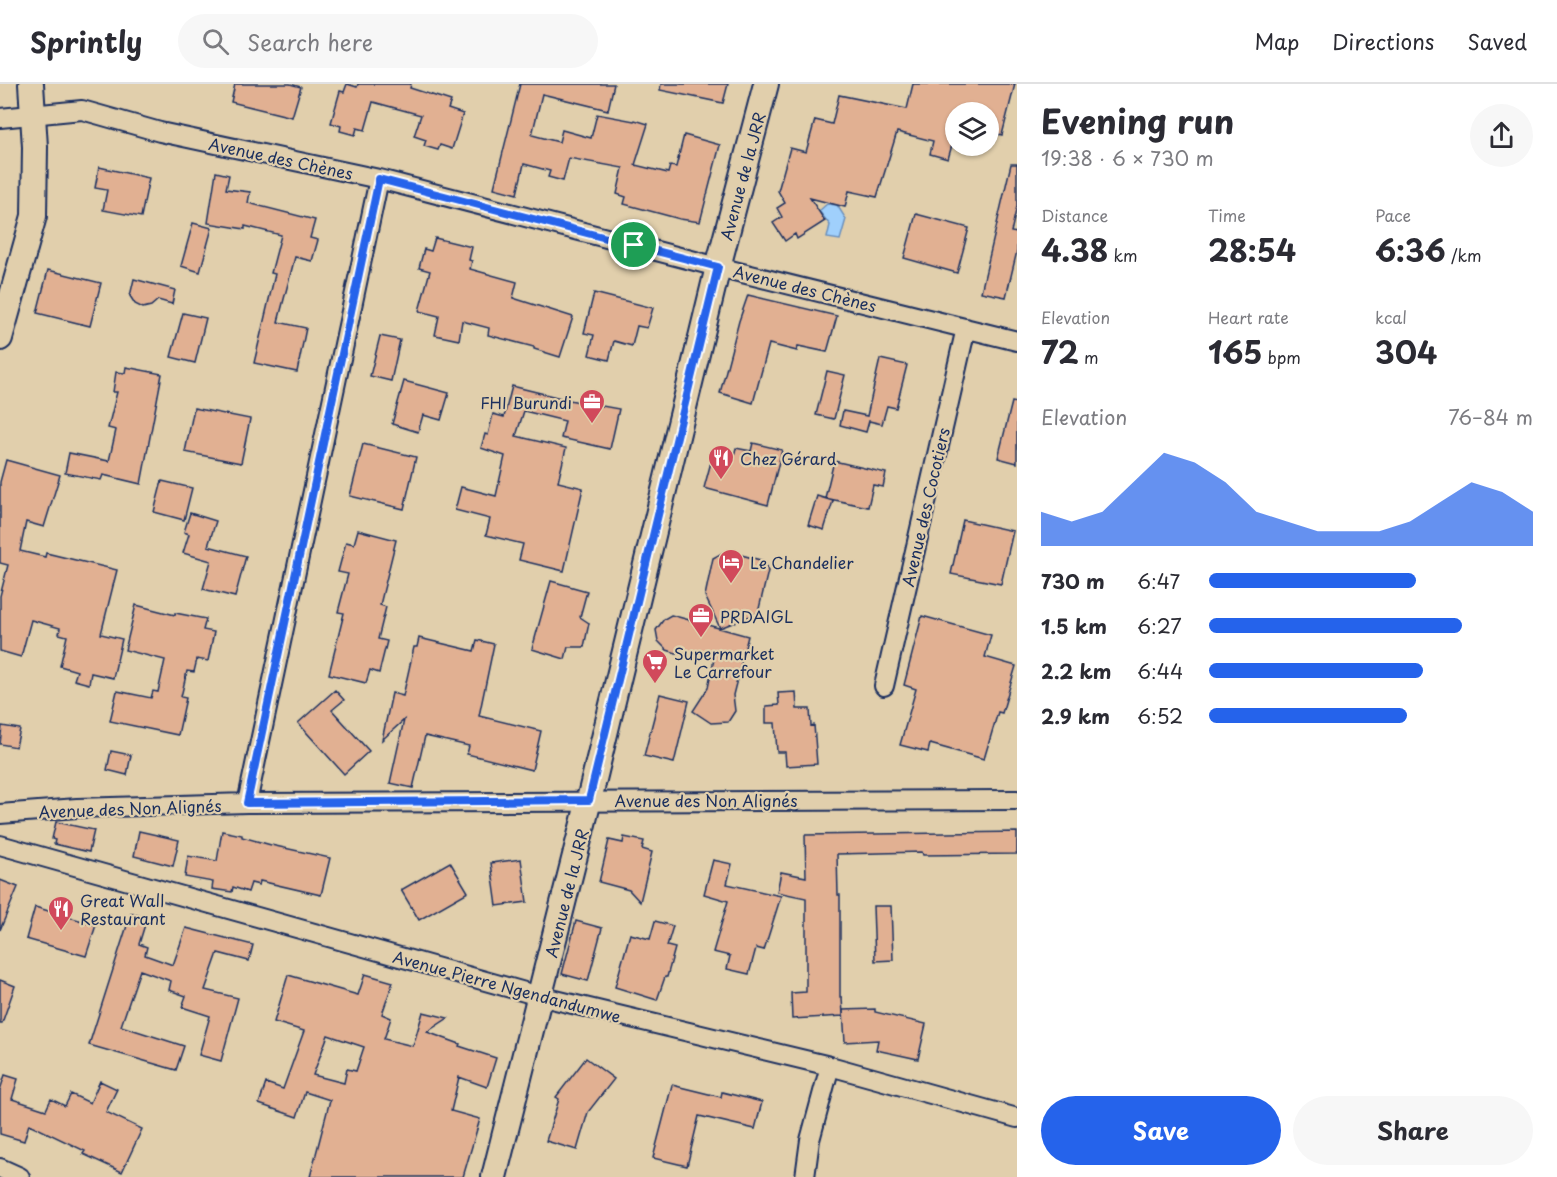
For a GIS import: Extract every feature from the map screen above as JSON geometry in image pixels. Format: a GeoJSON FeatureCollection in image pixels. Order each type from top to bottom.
{"type":"FeatureCollection","features":[{"type":"Feature","properties":{"kind":"street"},"geometry":{"type":"LineString","coordinates":[[0,338],[34,216],[35,147],[31,84]]}},
{"type":"Feature","properties":{"kind":"street","name":"Avenue de la JRR"},"geometry":{"type":"LineString","coordinates":[[494,1177],[589,800],[718,267],[766,84]]}},
{"type":"Feature","properties":{"kind":"street","name":"Avenue des Chènes"},"geometry":{"type":"LineString","coordinates":[[0,118],[82,110],[160,132],[379,179],[718,267],[1017,341]]}},
{"type":"Feature","properties":{"kind":"street"},"geometry":{"type":"LineString","coordinates":[[247,803],[379,179]]}},
{"type":"Feature","properties":{"kind":"street","name":"Avenue des Cocotiers"},"geometry":{"type":"LineString","coordinates":[[884,686],[966,328]]}},
{"type":"Feature","properties":{"kind":"street","name":"Avenue des Non Alignés"},"geometry":{"type":"LineString","coordinates":[[0,814],[77,808],[247,803],[1017,800]]}},
{"type":"Feature","properties":{"kind":"street","name":"Avenue Pierre Ngendandumwe"},"geometry":{"type":"LineString","coordinates":[[0,845],[539,996],[830,1066],[1017,1118]]}},
{"type":"Feature","properties":{"kind":"street"},"geometry":{"type":"LineString","coordinates":[[805,1177],[810,1140],[830,1066]]}},
{"type":"Feature","properties":{"kind":"street"},"geometry":{"type":"LineString","coordinates":[[0,1168],[20,1177]]}},
{"type":"Feature","properties":{"kind":"water"},"geometry":{"type":"Polygon","coordinates":[[[827,204],[837,205],[846,219],[840,240],[827,238],[830,225],[819,211],[827,204]]]}},
{"type":"Feature","properties":{"kind":"building"},"geometry":{"type":"Polygon","coordinates":[[[235,84],[290,84],[301,87],[292,117],[231,102],[235,84]]]}},
{"type":"Feature","properties":{"kind":"building"},"geometry":{"type":"Polygon","coordinates":[[[347,84],[357,87],[358,84],[411,84],[410,88],[451,101],[448,109],[463,114],[452,149],[440,145],[438,150],[424,146],[426,140],[414,136],[421,115],[373,102],[365,130],[357,128],[355,135],[340,131],[341,126],[331,123],[340,91],[344,92],[347,84]]]}},
{"type":"Feature","properties":{"kind":"building"},"geometry":{"type":"Polygon","coordinates":[[[520,84],[614,84],[608,110],[542,94],[532,135],[559,142],[562,130],[591,138],[597,114],[635,120],[648,124],[635,165],[668,173],[670,166],[676,167],[684,135],[720,145],[700,222],[624,204],[626,197],[617,194],[623,168],[569,158],[563,181],[548,177],[550,171],[524,164],[517,194],[494,188],[520,84]]]}},
{"type":"Feature","properties":{"kind":"building"},"geometry":{"type":"Polygon","coordinates":[[[661,84],[728,84],[723,103],[660,90],[661,84]]]}},
{"type":"Feature","properties":{"kind":"building"},"geometry":{"type":"Polygon","coordinates":[[[913,84],[1015,84],[1002,135],[999,134],[999,102],[945,102],[945,156],[949,156],[948,159],[930,154],[933,141],[897,132],[877,197],[849,191],[845,207],[810,198],[825,221],[797,239],[795,234],[785,241],[773,223],[782,217],[777,208],[785,203],[778,191],[790,148],[806,152],[815,120],[832,124],[839,95],[907,109],[913,84]]]}},
{"type":"Feature","properties":{"kind":"building"},"geometry":{"type":"Polygon","coordinates":[[[1011,164],[1017,164],[1017,206],[1011,232],[1017,233],[1017,251],[1006,297],[981,292],[1011,164]]]}},
{"type":"Feature","properties":{"kind":"building"},"geometry":{"type":"Polygon","coordinates":[[[99,167],[149,178],[141,217],[103,210],[107,190],[95,188],[99,167]]]}},
{"type":"Feature","properties":{"kind":"building"},"geometry":{"type":"Polygon","coordinates":[[[216,172],[229,175],[226,189],[250,192],[248,203],[315,220],[310,238],[318,240],[312,261],[295,257],[278,322],[306,328],[297,372],[254,363],[275,274],[271,273],[281,235],[245,226],[245,229],[208,223],[216,172]]]}},
{"type":"Feature","properties":{"kind":"building"},"geometry":{"type":"Polygon","coordinates":[[[916,214],[969,228],[957,273],[904,258],[916,214]]]}},
{"type":"Feature","properties":{"kind":"building"},"geometry":{"type":"Polygon","coordinates":[[[193,223],[212,228],[200,272],[181,266],[193,223]]]}},
{"type":"Feature","properties":{"kind":"building"},"geometry":{"type":"Polygon","coordinates":[[[435,238],[472,247],[469,260],[472,261],[470,269],[517,282],[513,298],[573,317],[560,357],[534,349],[534,347],[488,335],[489,328],[462,321],[459,340],[435,335],[439,316],[419,311],[430,271],[419,268],[424,249],[431,251],[435,238]]]}},
{"type":"Feature","properties":{"kind":"building"},"geometry":{"type":"Polygon","coordinates":[[[48,270],[101,283],[90,326],[37,313],[48,270]]]}},
{"type":"Feature","properties":{"kind":"building"},"geometry":{"type":"Polygon","coordinates":[[[134,279],[175,290],[172,304],[158,300],[151,306],[143,308],[135,304],[130,296],[134,279]]]}},
{"type":"Feature","properties":{"kind":"building"},"geometry":{"type":"Polygon","coordinates":[[[594,293],[653,308],[647,328],[637,326],[632,346],[614,341],[609,360],[589,355],[594,335],[584,333],[594,293]]]}},
{"type":"Feature","properties":{"kind":"building"},"geometry":{"type":"Polygon","coordinates":[[[748,295],[837,316],[827,352],[798,346],[797,351],[769,344],[753,403],[720,393],[748,295]]]}},
{"type":"Feature","properties":{"kind":"building"},"geometry":{"type":"Polygon","coordinates":[[[183,313],[206,318],[195,363],[171,357],[183,313]]]}},
{"type":"Feature","properties":{"kind":"building"},"geometry":{"type":"Polygon","coordinates":[[[380,336],[400,340],[391,381],[370,376],[380,336]]]}},
{"type":"Feature","properties":{"kind":"building"},"geometry":{"type":"Polygon","coordinates":[[[880,359],[907,365],[896,408],[887,406],[882,424],[869,421],[866,432],[840,425],[843,411],[867,416],[880,359]]]}},
{"type":"Feature","properties":{"kind":"building"},"geometry":{"type":"Polygon","coordinates":[[[126,367],[162,374],[141,484],[103,475],[101,480],[65,473],[69,453],[109,461],[116,430],[108,428],[117,392],[113,392],[116,372],[125,373],[126,367]]]}},
{"type":"Feature","properties":{"kind":"building"},"geometry":{"type":"Polygon","coordinates":[[[827,371],[845,375],[834,419],[816,415],[827,371]]]}},
{"type":"Feature","properties":{"kind":"building"},"geometry":{"type":"Polygon","coordinates":[[[404,381],[449,393],[441,420],[423,415],[418,432],[392,424],[404,381]]]}},
{"type":"Feature","properties":{"kind":"building"},"geometry":{"type":"Polygon","coordinates":[[[512,386],[619,409],[610,449],[561,438],[565,421],[524,411],[516,436],[566,448],[558,482],[583,488],[564,571],[519,560],[523,544],[486,535],[490,519],[455,510],[461,487],[496,496],[505,456],[481,448],[485,434],[488,435],[493,414],[504,417],[512,386]]]}},
{"type":"Feature","properties":{"kind":"building"},"geometry":{"type":"Polygon","coordinates":[[[1012,402],[1017,403],[1017,463],[998,458],[1012,402]]]}},
{"type":"Feature","properties":{"kind":"building"},"geometry":{"type":"Polygon","coordinates":[[[194,408],[250,419],[241,463],[185,452],[194,408]]]}},
{"type":"Feature","properties":{"kind":"building"},"geometry":{"type":"Polygon","coordinates":[[[753,443],[782,450],[768,505],[704,488],[711,462],[731,467],[736,448],[751,451],[753,443]]]}},
{"type":"Feature","properties":{"kind":"building"},"geometry":{"type":"Polygon","coordinates":[[[363,444],[416,457],[404,509],[350,496],[363,444]]]}},
{"type":"Feature","properties":{"kind":"building"},"geometry":{"type":"Polygon","coordinates":[[[6,460],[60,475],[44,527],[26,522],[20,551],[45,557],[46,553],[117,570],[101,634],[122,639],[113,678],[91,673],[89,684],[74,680],[77,671],[60,666],[67,636],[59,634],[60,628],[31,620],[21,657],[0,651],[0,596],[8,565],[0,563],[0,482],[6,460]]]}},
{"type":"Feature","properties":{"kind":"building"},"geometry":{"type":"Polygon","coordinates":[[[834,461],[886,473],[883,487],[873,485],[868,507],[825,498],[834,461]]]}},
{"type":"Feature","properties":{"kind":"building"},"geometry":{"type":"Polygon","coordinates":[[[162,481],[192,488],[184,520],[154,512],[162,481]]]}},
{"type":"Feature","properties":{"kind":"building"},"geometry":{"type":"Polygon","coordinates":[[[817,496],[833,501],[824,530],[808,525],[817,496]]]}},
{"type":"Feature","properties":{"kind":"building"},"geometry":{"type":"Polygon","coordinates":[[[190,513],[216,521],[208,546],[246,556],[235,597],[203,589],[211,561],[183,553],[189,534],[184,532],[190,513]]]}},
{"type":"Feature","properties":{"kind":"building"},"geometry":{"type":"Polygon","coordinates":[[[963,520],[1013,531],[1001,584],[951,574],[963,520]]]}},
{"type":"Feature","properties":{"kind":"building"},"geometry":{"type":"Polygon","coordinates":[[[358,530],[396,540],[380,605],[386,607],[378,639],[387,641],[379,673],[370,670],[366,683],[329,674],[344,613],[338,612],[348,574],[338,572],[346,542],[354,544],[358,530]]]}},
{"type":"Feature","properties":{"kind":"building"},"geometry":{"type":"Polygon","coordinates":[[[726,551],[764,561],[768,571],[758,613],[720,628],[705,596],[713,558],[726,551]]]}},
{"type":"Feature","properties":{"kind":"building"},"geometry":{"type":"Polygon","coordinates":[[[551,581],[587,591],[580,617],[589,623],[584,647],[568,647],[565,659],[532,649],[551,581]]]}},
{"type":"Feature","properties":{"kind":"building"},"geometry":{"type":"Polygon","coordinates":[[[136,605],[175,615],[175,613],[206,619],[203,630],[214,632],[208,661],[197,659],[194,672],[187,671],[181,697],[186,698],[178,735],[110,721],[117,691],[151,698],[153,691],[158,692],[165,660],[125,650],[136,605]]]}},
{"type":"Feature","properties":{"kind":"building"},"geometry":{"type":"Polygon","coordinates":[[[671,615],[748,636],[733,695],[735,711],[728,722],[711,723],[693,711],[708,688],[714,659],[686,651],[676,653],[667,650],[658,641],[656,630],[664,619],[671,615]]]}},
{"type":"Feature","properties":{"kind":"building"},"geometry":{"type":"Polygon","coordinates":[[[922,616],[991,635],[985,657],[1016,666],[1002,713],[998,712],[984,759],[930,744],[928,752],[900,745],[916,689],[904,685],[922,616]]]}},
{"type":"Feature","properties":{"kind":"building"},"geometry":{"type":"Polygon","coordinates":[[[419,638],[474,651],[477,640],[494,644],[479,716],[541,731],[532,770],[467,754],[469,746],[425,736],[413,788],[390,783],[404,720],[382,740],[392,693],[403,696],[414,647],[417,647],[419,638]]]}},
{"type":"Feature","properties":{"kind":"building"},"geometry":{"type":"Polygon","coordinates":[[[335,690],[344,700],[332,710],[369,751],[344,774],[298,723],[335,690]]]}},
{"type":"Feature","properties":{"kind":"building"},"geometry":{"type":"Polygon","coordinates":[[[796,692],[797,709],[810,709],[811,726],[814,725],[817,764],[786,766],[785,752],[777,752],[775,723],[766,723],[766,706],[779,705],[778,693],[796,692]]]}},
{"type":"Feature","properties":{"kind":"building"},"geometry":{"type":"Polygon","coordinates":[[[660,694],[689,701],[674,763],[644,756],[660,694]]]}},
{"type":"Feature","properties":{"kind":"building"},"geometry":{"type":"Polygon","coordinates":[[[2,726],[20,729],[16,747],[0,744],[2,726]]]}},
{"type":"Feature","properties":{"kind":"building"},"geometry":{"type":"Polygon","coordinates":[[[111,751],[131,755],[127,775],[107,770],[111,751]]]}},
{"type":"Feature","properties":{"kind":"building"},"geometry":{"type":"Polygon","coordinates":[[[56,822],[94,830],[89,852],[54,844],[55,840],[52,839],[56,822]]]}},
{"type":"Feature","properties":{"kind":"building"},"geometry":{"type":"Polygon","coordinates":[[[139,831],[179,840],[173,866],[134,856],[139,831]]]}},
{"type":"Feature","properties":{"kind":"building"},"geometry":{"type":"Polygon","coordinates":[[[222,831],[330,858],[321,895],[260,881],[259,885],[251,883],[248,892],[233,887],[232,892],[212,889],[213,882],[185,877],[188,856],[217,861],[222,831]]]}},
{"type":"Feature","properties":{"kind":"building"},"geometry":{"type":"Polygon","coordinates":[[[1017,832],[1017,854],[923,855],[922,852],[837,854],[838,895],[840,895],[840,997],[842,997],[843,1016],[792,1019],[791,993],[806,992],[806,898],[777,892],[781,872],[806,877],[805,835],[1017,832]]]}},
{"type":"Feature","properties":{"kind":"building"},"geometry":{"type":"Polygon","coordinates":[[[624,837],[644,841],[642,849],[652,852],[640,902],[629,890],[599,882],[609,840],[623,843],[624,837]]]}},
{"type":"Feature","properties":{"kind":"building"},"geometry":{"type":"Polygon","coordinates":[[[521,859],[527,902],[497,906],[491,863],[521,859]]]}},
{"type":"Feature","properties":{"kind":"building"},"geometry":{"type":"Polygon","coordinates":[[[713,860],[732,864],[727,884],[781,896],[764,950],[756,948],[749,974],[727,969],[730,956],[713,952],[728,901],[704,894],[713,860]]]}},
{"type":"Feature","properties":{"kind":"building"},"geometry":{"type":"Polygon","coordinates":[[[450,862],[468,892],[419,920],[401,890],[450,862]]]}},
{"type":"Feature","properties":{"kind":"building"},"geometry":{"type":"Polygon","coordinates":[[[0,880],[18,887],[0,930],[0,880]]]}},
{"type":"Feature","properties":{"kind":"building"},"geometry":{"type":"Polygon","coordinates":[[[873,906],[891,906],[893,960],[875,961],[873,906]]]}},
{"type":"Feature","properties":{"kind":"building","name":"Great Wall Restaurant"},"geometry":{"type":"Polygon","coordinates":[[[35,907],[96,925],[86,956],[26,939],[35,907]]]}},
{"type":"Feature","properties":{"kind":"building"},"geometry":{"type":"Polygon","coordinates":[[[131,913],[147,918],[139,944],[147,947],[145,955],[173,965],[186,928],[253,945],[249,961],[218,953],[205,990],[238,998],[221,1061],[199,1055],[210,1016],[182,1007],[186,996],[169,990],[171,981],[140,970],[121,1026],[184,1046],[176,1070],[89,1045],[131,913]]]}},
{"type":"Feature","properties":{"kind":"building"},"geometry":{"type":"Polygon","coordinates":[[[576,921],[602,928],[588,981],[562,974],[576,921]]]}},
{"type":"Feature","properties":{"kind":"building"},"geometry":{"type":"Polygon","coordinates":[[[655,921],[673,926],[667,946],[675,948],[667,977],[665,977],[657,1000],[615,987],[630,934],[650,939],[655,921]]]}},
{"type":"Feature","properties":{"kind":"building"},"geometry":{"type":"Polygon","coordinates":[[[365,974],[393,982],[382,1014],[391,1018],[384,1039],[413,1046],[423,1012],[448,1018],[427,1032],[460,1044],[459,1046],[496,1058],[487,1087],[459,1077],[451,1111],[480,1119],[463,1177],[310,1177],[330,1100],[305,1092],[297,1117],[259,1104],[266,1083],[283,1089],[304,1031],[274,1022],[288,975],[358,995],[365,974]],[[328,1035],[313,1075],[344,1083],[347,1069],[356,1071],[364,1047],[328,1035]]]}},
{"type":"Feature","properties":{"kind":"building"},"geometry":{"type":"Polygon","coordinates":[[[0,980],[15,986],[2,1023],[0,1023],[0,980]]]}},
{"type":"Feature","properties":{"kind":"building"},"geometry":{"type":"Polygon","coordinates":[[[875,1009],[875,1012],[926,1024],[918,1059],[876,1050],[878,1040],[845,1042],[843,1010],[875,1009]]]}},
{"type":"Feature","properties":{"kind":"building"},"geometry":{"type":"Polygon","coordinates":[[[586,1058],[614,1079],[588,1112],[577,1150],[546,1141],[559,1099],[556,1097],[586,1058]]]}},
{"type":"Feature","properties":{"kind":"building"},"geometry":{"type":"Polygon","coordinates":[[[5,1075],[18,1079],[12,1099],[46,1110],[51,1099],[65,1106],[71,1094],[90,1103],[100,1081],[117,1089],[106,1112],[142,1129],[122,1172],[83,1154],[85,1151],[29,1124],[24,1141],[0,1134],[0,1090],[5,1075]]]}},
{"type":"Feature","properties":{"kind":"building"},"geometry":{"type":"Polygon","coordinates":[[[672,1085],[721,1097],[722,1092],[762,1102],[755,1129],[699,1116],[687,1166],[653,1158],[672,1085]]]}},
{"type":"Feature","properties":{"kind":"place","name":"FHI Burundi"},"geometry":{"type":"Point","coordinates":[592,425]}},
{"type":"Feature","properties":{"kind":"place","name":"Chez Gérard"},"geometry":{"type":"Point","coordinates":[721,481]}},
{"type":"Feature","properties":{"kind":"place","name":"Le Chandelier"},"geometry":{"type":"Point","coordinates":[731,585]}},
{"type":"Feature","properties":{"kind":"place","name":"PRDAIGL"},"geometry":{"type":"Point","coordinates":[701,639]}},
{"type":"Feature","properties":{"kind":"place","name":"Supermarket Le Carrefour"},"geometry":{"type":"Point","coordinates":[655,685]}},
{"type":"Feature","properties":{"kind":"place","name":"Great Wall Restaurant"},"geometry":{"type":"Point","coordinates":[61,932]}},
{"type":"Feature","properties":{"kind":"route"},"geometry":{"type":"LineString","coordinates":[[379,179],[634,245],[718,267],[589,800],[247,803],[379,179]]}}]}
